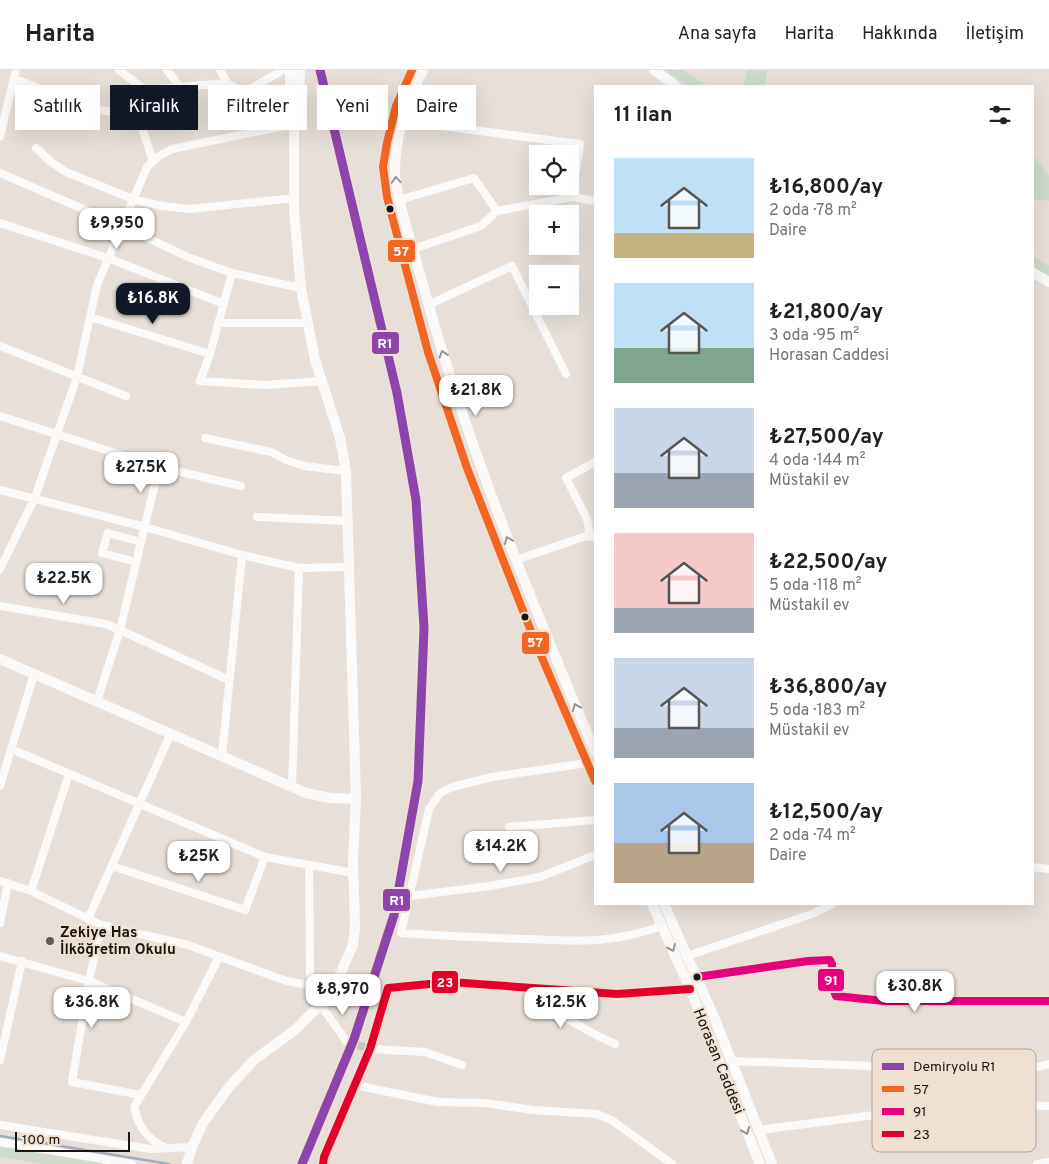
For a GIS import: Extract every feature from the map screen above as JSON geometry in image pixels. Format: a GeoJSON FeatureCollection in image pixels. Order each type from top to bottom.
{"type":"FeatureCollection","features":[{"type":"Feature","properties":{"kind":"street"},"geometry":{"type":"LineString","coordinates":[[0,136],[4,105],[15,79],[16,70]]}},
{"type":"Feature","properties":{"kind":"street"},"geometry":{"type":"LineString","coordinates":[[119,70],[138,85]]}},
{"type":"Feature","properties":{"kind":"street"},"geometry":{"type":"LineString","coordinates":[[167,70],[178,85]]}},
{"type":"Feature","properties":{"kind":"street"},"geometry":{"type":"LineString","coordinates":[[220,70],[227,83],[231,85]]}},
{"type":"Feature","properties":{"kind":"street"},"geometry":{"type":"LineString","coordinates":[[256,85],[283,70]]}},
{"type":"Feature","properties":{"kind":"street"},"geometry":{"type":"LineString","coordinates":[[290,70],[290,85]]}},
{"type":"Feature","properties":{"kind":"street"},"geometry":{"type":"LineString","coordinates":[[299,85],[300,70]]}},
{"type":"Feature","properties":{"kind":"street"},"geometry":{"type":"LineString","coordinates":[[412,70],[396,106],[387,143],[383,167],[387,197],[428,352],[464,460],[532,635],[594,779]]}},
{"type":"Feature","properties":{"kind":"street"},"geometry":{"type":"LineString","coordinates":[[416,85],[424,70]]}},
{"type":"Feature","properties":{"kind":"street"},"geometry":{"type":"LineString","coordinates":[[654,70],[675,85]]}},
{"type":"Feature","properties":{"kind":"street"},"geometry":{"type":"LineString","coordinates":[[15,79],[94,109],[110,112]]}},
{"type":"Feature","properties":{"kind":"street"},"geometry":{"type":"LineString","coordinates":[[198,85],[227,83]]}},
{"type":"Feature","properties":{"kind":"street"},"geometry":{"type":"LineString","coordinates":[[143,130],[153,161]]}},
{"type":"Feature","properties":{"kind":"street"},"geometry":{"type":"LineString","coordinates":[[0,569],[34,499],[77,377],[97,285],[147,166],[159,156],[172,149],[264,130]]}},
{"type":"Feature","properties":{"kind":"street"},"geometry":{"type":"LineString","coordinates":[[219,957],[186,1022],[134,1107],[140,1125],[148,1136],[166,1148],[189,1156],[209,1114],[237,1077],[254,1060],[295,1030],[332,989],[346,962],[354,936],[356,799],[346,471],[340,438],[321,381],[301,288],[296,249],[294,130]]}},
{"type":"Feature","properties":{"kind":"street"},"geometry":{"type":"LineString","coordinates":[[402,130],[396,164],[396,186],[428,305],[470,437],[516,560],[594,750]]}},
{"type":"Feature","properties":{"kind":"street"},"geometry":{"type":"LineString","coordinates":[[472,130],[580,144],[572,197]]}},
{"type":"Feature","properties":{"kind":"street"},"geometry":{"type":"LineString","coordinates":[[36,148],[66,172],[133,199],[162,206],[190,210],[294,198]]}},
{"type":"Feature","properties":{"kind":"street"},"geometry":{"type":"LineString","coordinates":[[0,173],[190,258],[232,273],[301,288]]}},
{"type":"Feature","properties":{"kind":"street"},"geometry":{"type":"LineString","coordinates":[[399,200],[474,178],[496,211]]}},
{"type":"Feature","properties":{"kind":"street"},"geometry":{"type":"LineString","coordinates":[[413,249],[481,226],[496,211],[572,197],[594,201]]}},
{"type":"Feature","properties":{"kind":"street"},"geometry":{"type":"LineString","coordinates":[[0,223],[108,258],[224,304]]}},
{"type":"Feature","properties":{"kind":"street"},"geometry":{"type":"LineString","coordinates":[[428,305],[512,266],[566,374]]}},
{"type":"Feature","properties":{"kind":"street"},"geometry":{"type":"LineString","coordinates":[[232,273],[210,354],[200,381],[266,385],[321,381]]}},
{"type":"Feature","properties":{"kind":"street"},"geometry":{"type":"LineString","coordinates":[[1034,273],[1049,282]]}},
{"type":"Feature","properties":{"kind":"street"},"geometry":{"type":"LineString","coordinates":[[90,316],[210,354]]}},
{"type":"Feature","properties":{"kind":"street"},"geometry":{"type":"LineString","coordinates":[[218,323],[307,323]]}},
{"type":"Feature","properties":{"kind":"street"},"geometry":{"type":"LineString","coordinates":[[0,346],[126,396]]}},
{"type":"Feature","properties":{"kind":"street"},"geometry":{"type":"LineString","coordinates":[[0,416],[159,467],[241,486]]}},
{"type":"Feature","properties":{"kind":"street"},"geometry":{"type":"LineString","coordinates":[[205,438],[271,452],[286,460],[304,466],[346,471]]}},
{"type":"Feature","properties":{"kind":"street"},"geometry":{"type":"LineString","coordinates":[[516,560],[586,536],[593,537],[587,520],[566,478],[594,463]]}},
{"type":"Feature","properties":{"kind":"street"},"geometry":{"type":"LineString","coordinates":[[97,701],[120,630],[159,467]]}},
{"type":"Feature","properties":{"kind":"street"},"geometry":{"type":"LineString","coordinates":[[0,490],[145,527],[242,555],[299,568],[348,567]]}},
{"type":"Feature","properties":{"kind":"street"},"geometry":{"type":"LineString","coordinates":[[257,517],[349,521]]}},
{"type":"Feature","properties":{"kind":"street"},"geometry":{"type":"LineString","coordinates":[[136,562],[102,553],[108,533],[141,542]]}},
{"type":"Feature","properties":{"kind":"street"},"geometry":{"type":"LineString","coordinates":[[222,755],[242,555]]}},
{"type":"Feature","properties":{"kind":"street"},"geometry":{"type":"LineString","coordinates":[[292,786],[299,568]]}},
{"type":"Feature","properties":{"kind":"street"},"geometry":{"type":"LineString","coordinates":[[0,606],[106,624],[229,680]]}},
{"type":"Feature","properties":{"kind":"street"},"geometry":{"type":"LineString","coordinates":[[0,659],[292,786],[318,796],[356,799]]}},
{"type":"Feature","properties":{"kind":"street"},"geometry":{"type":"LineString","coordinates":[[0,786],[34,674]]}},
{"type":"Feature","properties":{"kind":"street"},"geometry":{"type":"LineString","coordinates":[[88,919],[170,733]]}},
{"type":"Feature","properties":{"kind":"street"},"geometry":{"type":"LineString","coordinates":[[11,749],[265,857],[354,873]]}},
{"type":"Feature","properties":{"kind":"street"},"geometry":{"type":"LineString","coordinates":[[587,764],[492,777],[452,787],[440,794],[429,809],[401,933],[464,938],[581,942],[622,938],[662,926]]}},
{"type":"Feature","properties":{"kind":"street"},"geometry":{"type":"LineString","coordinates":[[32,891],[69,774]]}},
{"type":"Feature","properties":{"kind":"street"},"geometry":{"type":"LineString","coordinates":[[508,827],[594,820]]}},
{"type":"Feature","properties":{"kind":"street"},"geometry":{"type":"LineString","coordinates":[[409,896],[490,886],[540,877],[594,855]]}},
{"type":"Feature","properties":{"kind":"street"},"geometry":{"type":"LineString","coordinates":[[112,866],[245,910],[265,857]]}},
{"type":"Feature","properties":{"kind":"street"},"geometry":{"type":"LineString","coordinates":[[309,865],[310,986]]}},
{"type":"Feature","properties":{"kind":"street"},"geometry":{"type":"LineString","coordinates":[[1034,867],[1049,869]]}},
{"type":"Feature","properties":{"kind":"street"},"geometry":{"type":"LineString","coordinates":[[0,923],[4,882],[32,891],[101,925],[188,946],[286,981],[332,989]]}},
{"type":"Feature","properties":{"kind":"street","name":"Horasan Caddesi"},"geometry":{"type":"LineString","coordinates":[[652,905],[690,989],[760,1164]]}},
{"type":"Feature","properties":{"kind":"street","name":"Horasan Caddesi"},"geometry":{"type":"LineString","coordinates":[[664,905],[732,1061],[772,1164]]}},
{"type":"Feature","properties":{"kind":"street"},"geometry":{"type":"LineString","coordinates":[[687,956],[812,914],[830,905]]}},
{"type":"Feature","properties":{"kind":"street"},"geometry":{"type":"LineString","coordinates":[[101,925],[89,981],[72,1082],[141,1095]]}},
{"type":"Feature","properties":{"kind":"street"},"geometry":{"type":"LineString","coordinates":[[0,956],[89,981],[186,1022]]}},
{"type":"Feature","properties":{"kind":"street"},"geometry":{"type":"LineString","coordinates":[[696,977],[808,961],[830,960],[832,964],[831,983],[836,996],[893,1002],[1049,1001]]}},
{"type":"Feature","properties":{"kind":"street"},"geometry":{"type":"LineString","coordinates":[[0,1060],[22,961]]}},
{"type":"Feature","properties":{"kind":"street"},"geometry":{"type":"LineString","coordinates":[[323,1164],[324,1157],[370,1049],[388,988],[450,982],[618,994],[690,989]]}},
{"type":"Feature","properties":{"kind":"street"},"geometry":{"type":"LineString","coordinates":[[523,987],[553,1010],[591,1033],[615,1044]]}},
{"type":"Feature","properties":{"kind":"street"},"geometry":{"type":"LineString","coordinates":[[320,1004],[346,1040]]}},
{"type":"Feature","properties":{"kind":"street"},"geometry":{"type":"LineString","coordinates":[[370,1049],[425,1052],[462,1065]]}},
{"type":"Feature","properties":{"kind":"street"},"geometry":{"type":"LineString","coordinates":[[732,1061],[872,1066]]}},
{"type":"Feature","properties":{"kind":"street"},"geometry":{"type":"LineString","coordinates":[[1036,1068],[1049,1064]]}},
{"type":"Feature","properties":{"kind":"street"},"geometry":{"type":"LineString","coordinates":[[354,1085],[438,1102],[485,1103],[533,1110],[597,1114],[613,1121],[672,1164]]}},
{"type":"Feature","properties":{"kind":"street"},"geometry":{"type":"LineString","coordinates":[[1036,1106],[1049,1106]]}},
{"type":"Feature","properties":{"kind":"street"},"geometry":{"type":"LineString","coordinates":[[759,1130],[872,1115]]}},
{"type":"Feature","properties":{"kind":"street"},"geometry":{"type":"LineString","coordinates":[[0,1125],[150,1148],[166,1148]]}},
{"type":"Feature","properties":{"kind":"street"},"geometry":{"type":"LineString","coordinates":[[0,1142],[132,1164]]}},
{"type":"Feature","properties":{"kind":"street"},"geometry":{"type":"LineString","coordinates":[[1036,1164],[1049,1162]]}},
{"type":"Feature","properties":{"kind":"green space"},"geometry":{"type":"Polygon","coordinates":[[[664,70],[683,70],[706,85],[687,85],[664,70]]]}},
{"type":"Feature","properties":{"kind":"green space"},"geometry":{"type":"Polygon","coordinates":[[[747,70],[767,71],[765,85],[744,85],[747,70]]]}},
{"type":"Feature","properties":{"kind":"green space"},"geometry":{"type":"Polygon","coordinates":[[[1034,156],[1049,176],[1049,201],[1034,199],[1034,156]]]}},
{"type":"Feature","properties":{"kind":"green space"},"geometry":{"type":"Polygon","coordinates":[[[1034,257],[1049,265],[1049,277],[1034,268],[1034,257]]]}},
{"type":"Feature","properties":{"kind":"green space"},"geometry":{"type":"Polygon","coordinates":[[[0,1147],[102,1162],[102,1164],[40,1164],[0,1157],[0,1147]]]}},
{"type":"Feature","properties":{"kind":"waterway"},"geometry":{"type":"LineString","coordinates":[[0,1136],[169,1164]]}},
{"type":"Feature","properties":{"kind":"tunnel"},"geometry":{"type":"LineString","coordinates":[[346,1041],[370,1049]]}},
{"type":"Feature","properties":{"kind":"rail line","name":"R1"},"geometry":{"type":"LineString","coordinates":[[302,1164],[354,1039],[394,915],[418,781],[424,628],[416,500],[397,393],[320,70]]}},
{"type":"Feature","properties":{"kind":"transit line","name":"57"},"geometry":{"type":"LineString","coordinates":[[412,70],[396,106],[387,143],[383,167],[387,197],[428,352],[467,468],[536,644],[594,779]]}},
{"type":"Feature","properties":{"kind":"transit line","name":"91"},"geometry":{"type":"LineString","coordinates":[[697,977],[808,961],[830,960],[832,964],[831,983],[836,996],[884,1001],[1049,1001]]}},
{"type":"Feature","properties":{"kind":"transit line","name":"23"},"geometry":{"type":"LineString","coordinates":[[323,1164],[324,1157],[370,1049],[388,988],[450,982],[617,994],[690,989]]}},
{"type":"Feature","properties":{"kind":"place","name":"Zekiye Has İlköğretim Okulu"},"geometry":{"type":"Point","coordinates":[50,941]}}]}
